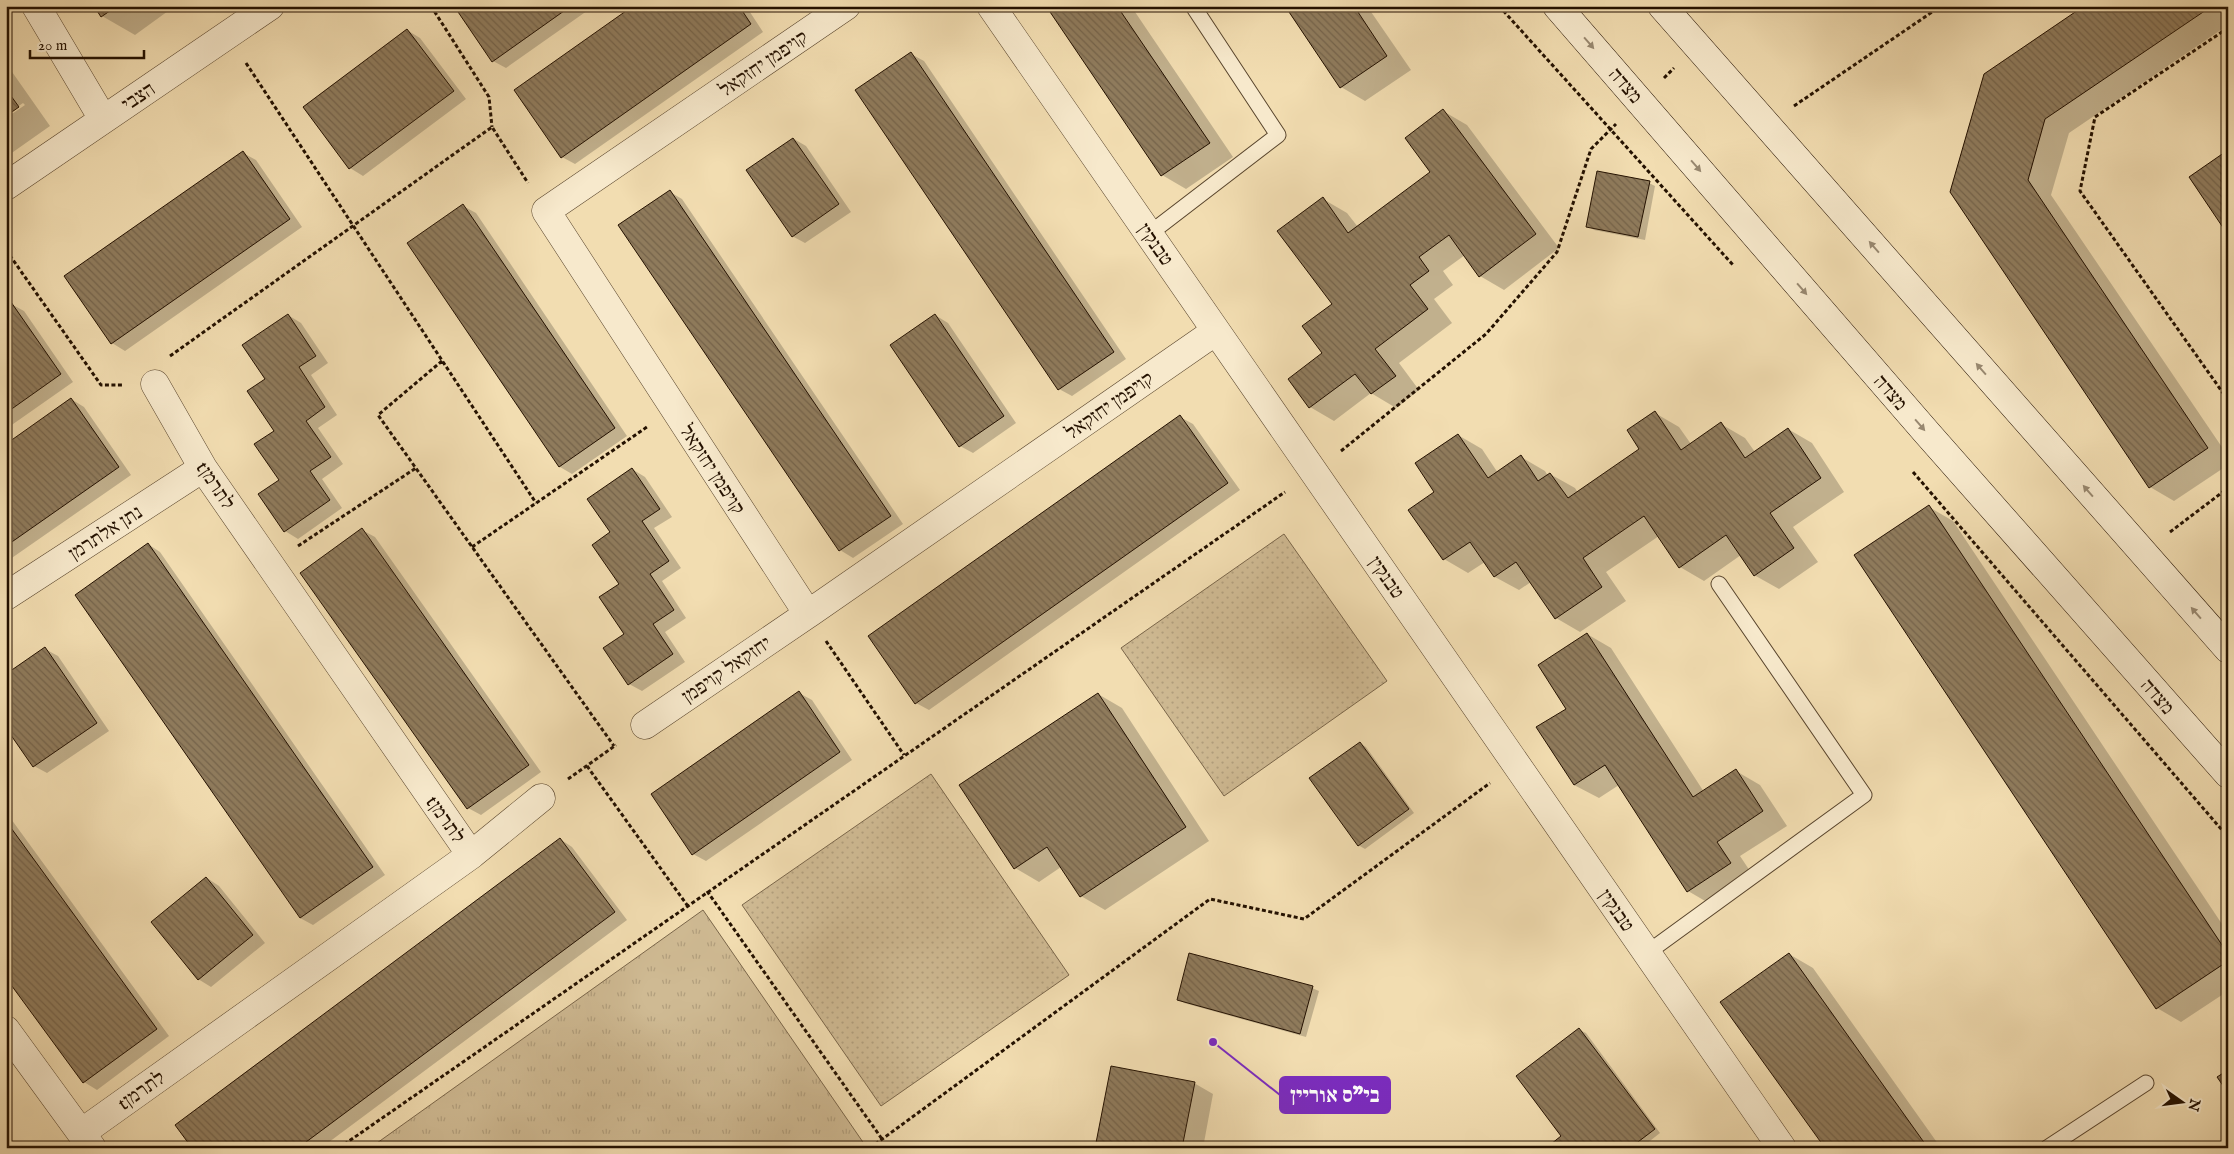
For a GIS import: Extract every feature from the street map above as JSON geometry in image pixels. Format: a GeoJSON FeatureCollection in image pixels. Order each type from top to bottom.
{"type":"FeatureCollection","features":[{"type":"Feature","properties":{"kind":"street"},"geometry":{"type":"LineString","coordinates":[[36,6],[103,119]]}},
{"type":"Feature","properties":{"kind":"street","name":"הצבי"},"geometry":{"type":"LineString","coordinates":[[6,186],[270,6]]}},
{"type":"Feature","properties":{"kind":"street","name":"קויפמן יחזקאל"},"geometry":{"type":"LineString","coordinates":[[846,6],[546,211],[808,614],[1216,331]]}},
{"type":"Feature","properties":{"kind":"street","name":"טבנקין"},"geometry":{"type":"LineString","coordinates":[[991,6],[1782,1148]]}},
{"type":"Feature","properties":{"kind":"street","name":"מצדה"},"geometry":{"type":"LineString","coordinates":[[1557,6],[1933,440],[2228,774]]}},
{"type":"Feature","properties":{"kind":"street"},"geometry":{"type":"LineString","coordinates":[[1662,6],[2228,650]]}},
{"type":"Feature","properties":{"kind":"street","name":"tלתרמן"},"geometry":{"type":"LineString","coordinates":[[87,1140],[471,855],[204,468],[155,384]]}},
{"type":"Feature","properties":{"kind":"street","name":"נתן אלתרמן"},"geometry":{"type":"LineString","coordinates":[[6,596],[204,468]]}},
{"type":"Feature","properties":{"kind":"street","name":"יחזקאל קויפמן"},"geometry":{"type":"LineString","coordinates":[[645,725],[808,614]]}},
{"type":"Feature","properties":{"kind":"street"},"geometry":{"type":"LineString","coordinates":[[471,855],[541,798]]}},
{"type":"Feature","properties":{"kind":"street"},"geometry":{"type":"LineString","coordinates":[[6,1030],[87,1140]]}},
{"type":"Feature","properties":{"kind":"lane"},"geometry":{"type":"LineString","coordinates":[[1149,234],[1278,135],[1193,6]]}},
{"type":"Feature","properties":{"kind":"lane"},"geometry":{"type":"LineString","coordinates":[[1647,953],[1864,795],[1719,584]]}},
{"type":"Feature","properties":{"kind":"lane"},"geometry":{"type":"LineString","coordinates":[[2047,1148],[2146,1083]]}},
{"type":"Feature","properties":{"kind":"path"},"geometry":{"type":"LineString","coordinates":[[431,6],[490,97],[492,127],[546,211]]}},
{"type":"Feature","properties":{"kind":"path"},"geometry":{"type":"LineString","coordinates":[[1499,6],[1735,267]]}},
{"type":"Feature","properties":{"kind":"path"},"geometry":{"type":"LineString","coordinates":[[1766,125],[1941,6]]}},
{"type":"Feature","properties":{"kind":"path"},"geometry":{"type":"LineString","coordinates":[[2228,28],[2095,117],[2080,191],[2228,400]]}},
{"type":"Feature","properties":{"kind":"path"},"geometry":{"type":"LineString","coordinates":[[227,35],[536,503]]}},
{"type":"Feature","properties":{"kind":"path"},"geometry":{"type":"LineString","coordinates":[[338,1148],[1314,472],[1486,334],[1557,252],[1591,150],[1639,100],[1698,47]]}},
{"type":"Feature","properties":{"kind":"path"},"geometry":{"type":"LineString","coordinates":[[6,250],[101,385],[155,384],[161,362],[492,127]]}},
{"type":"Feature","properties":{"kind":"path"},"geometry":{"type":"LineString","coordinates":[[442,361],[378,414],[614,746]]}},
{"type":"Feature","properties":{"kind":"path"},"geometry":{"type":"LineString","coordinates":[[472,547],[674,408]]}},
{"type":"Feature","properties":{"kind":"path"},"geometry":{"type":"LineString","coordinates":[[270,564],[416,468]]}},
{"type":"Feature","properties":{"kind":"path"},"geometry":{"type":"LineString","coordinates":[[1910,469],[2228,836]]}},
{"type":"Feature","properties":{"kind":"path"},"geometry":{"type":"LineString","coordinates":[[2143,553],[2228,488]]}},
{"type":"Feature","properties":{"kind":"path"},"geometry":{"type":"LineString","coordinates":[[808,614],[904,755]]}},
{"type":"Feature","properties":{"kind":"path"},"geometry":{"type":"LineString","coordinates":[[541,798],[645,725]]}},
{"type":"Feature","properties":{"kind":"path"},"geometry":{"type":"LineString","coordinates":[[870,1148],[1210,899],[1304,919],[1516,764]]}},
{"type":"Feature","properties":{"kind":"path"},"geometry":{"type":"LineString","coordinates":[[587,766],[688,905]]}},
{"type":"Feature","properties":{"kind":"path"},"geometry":{"type":"LineString","coordinates":[[707,891],[882,1139]]}},
{"type":"Feature","properties":{"kind":"green space"},"geometry":{"type":"Polygon","coordinates":[[[1284,534],[1387,681],[1224,796],[1121,648],[1284,534]]]}},
{"type":"Feature","properties":{"kind":"green space"},"geometry":{"type":"Polygon","coordinates":[[[931,774],[1069,975],[881,1106],[742,905],[931,774]]]}},
{"type":"Feature","properties":{"kind":"green space"},"geometry":{"type":"Polygon","coordinates":[[[703,910],[867,1148],[370,1148],[703,910]]]}},
{"type":"Feature","properties":{"kind":"building"},"geometry":{"type":"Polygon","coordinates":[[[94,6],[117,6],[101,17],[94,6]]]}},
{"type":"Feature","properties":{"kind":"building"},"geometry":{"type":"Polygon","coordinates":[[[454,6],[571,6],[492,62],[454,6]]]}},
{"type":"Feature","properties":{"kind":"building"},"geometry":{"type":"Polygon","coordinates":[[[633,6],[739,6],[751,24],[561,158],[514,90],[633,6]]]}},
{"type":"Feature","properties":{"kind":"building"},"geometry":{"type":"Polygon","coordinates":[[[1046,6],[1117,6],[1210,143],[1161,176],[1046,6]]]}},
{"type":"Feature","properties":{"kind":"building"},"geometry":{"type":"Polygon","coordinates":[[[1285,6],[1354,6],[1387,56],[1340,88],[1285,6]]]}},
{"type":"Feature","properties":{"kind":"building"},"geometry":{"type":"Polygon","coordinates":[[[2084,6],[2212,6],[2045,119],[2028,180],[2208,448],[2149,488],[1950,192],[1984,74],[2084,6]]]}},
{"type":"Feature","properties":{"kind":"building"},"geometry":{"type":"Polygon","coordinates":[[[407,29],[454,91],[349,169],[303,107],[407,29]]]}},
{"type":"Feature","properties":{"kind":"building"},"geometry":{"type":"Polygon","coordinates":[[[911,52],[1114,352],[1058,390],[855,90],[911,52]]]}},
{"type":"Feature","properties":{"kind":"building"},"geometry":{"type":"Polygon","coordinates":[[[6,89],[19,107],[6,116],[6,89]]]}},
{"type":"Feature","properties":{"kind":"building"},"geometry":{"type":"Polygon","coordinates":[[[1443,109],[1536,234],[1479,277],[1449,235],[1419,257],[1429,271],[1410,285],[1428,309],[1375,349],[1396,376],[1371,394],[1355,374],[1309,408],[1288,379],[1322,353],[1302,326],[1332,304],[1277,231],[1323,197],[1348,233],[1430,172],[1405,138],[1443,109]]]}},
{"type":"Feature","properties":{"kind":"building"},"geometry":{"type":"Polygon","coordinates":[[[793,138],[839,204],[792,237],[746,170],[793,138]]]}},
{"type":"Feature","properties":{"kind":"building"},"geometry":{"type":"Polygon","coordinates":[[[2228,150],[2228,235],[2189,177],[2228,150]]]}},
{"type":"Feature","properties":{"kind":"building"},"geometry":{"type":"Polygon","coordinates":[[[243,151],[290,219],[111,344],[64,276],[243,151]]]}},
{"type":"Feature","properties":{"kind":"building"},"geometry":{"type":"Polygon","coordinates":[[[1597,171],[1650,181],[1638,237],[1586,227],[1597,171]]]}},
{"type":"Feature","properties":{"kind":"building"},"geometry":{"type":"Polygon","coordinates":[[[670,190],[891,516],[839,551],[618,225],[670,190]]]}},
{"type":"Feature","properties":{"kind":"building"},"geometry":{"type":"Polygon","coordinates":[[[463,204],[615,428],[559,467],[407,243],[463,204]]]}},
{"type":"Feature","properties":{"kind":"building"},"geometry":{"type":"Polygon","coordinates":[[[11,302],[61,374],[6,413],[6,306],[11,302]]]}},
{"type":"Feature","properties":{"kind":"building"},"geometry":{"type":"Polygon","coordinates":[[[288,314],[316,356],[299,367],[325,407],[306,421],[331,457],[310,471],[330,500],[284,532],[258,494],[279,480],[254,444],[274,431],[247,391],[265,379],[242,345],[288,314]]]}},
{"type":"Feature","properties":{"kind":"building"},"geometry":{"type":"Polygon","coordinates":[[[935,314],[1004,416],[959,447],[890,345],[935,314]]]}},
{"type":"Feature","properties":{"kind":"building"},"geometry":{"type":"Polygon","coordinates":[[[71,398],[119,467],[6,546],[6,444],[71,398]]]}},
{"type":"Feature","properties":{"kind":"building"},"geometry":{"type":"Polygon","coordinates":[[[1655,411],[1681,450],[1721,422],[1745,458],[1788,428],[1821,478],[1770,513],[1794,548],[1754,576],[1726,535],[1679,568],[1644,516],[1583,558],[1602,587],[1555,619],[1516,562],[1494,577],[1470,542],[1443,560],[1408,510],[1434,492],[1415,463],[1458,434],[1488,478],[1521,455],[1538,481],[1550,473],[1568,498],[1639,449],[1627,430],[1655,411]]]}},
{"type":"Feature","properties":{"kind":"building"},"geometry":{"type":"Polygon","coordinates":[[[1180,415],[1228,483],[915,704],[868,636],[1180,415]]]}},
{"type":"Feature","properties":{"kind":"building"},"geometry":{"type":"Polygon","coordinates":[[[632,468],[660,509],[642,521],[669,561],[650,574],[674,610],[653,624],[673,654],[628,685],[603,648],[624,634],[599,597],[619,584],[592,545],[610,532],[587,499],[632,468]]]}},
{"type":"Feature","properties":{"kind":"building"},"geometry":{"type":"Polygon","coordinates":[[[1929,505],[2228,954],[2228,961],[2156,1009],[1854,555],[1929,505]]]}},
{"type":"Feature","properties":{"kind":"building"},"geometry":{"type":"Polygon","coordinates":[[[362,528],[529,765],[467,809],[300,573],[362,528]]]}},
{"type":"Feature","properties":{"kind":"building"},"geometry":{"type":"Polygon","coordinates":[[[148,543],[373,867],[300,918],[75,595],[148,543]]]}},
{"type":"Feature","properties":{"kind":"building"},"geometry":{"type":"Polygon","coordinates":[[[1587,633],[1693,797],[1736,769],[1763,811],[1717,842],[1731,863],[1687,892],[1605,765],[1574,785],[1536,727],[1566,709],[1538,665],[1587,633]]]}},
{"type":"Feature","properties":{"kind":"building"},"geometry":{"type":"Polygon","coordinates":[[[45,647],[97,723],[33,767],[6,728],[6,674],[45,647]]]}},
{"type":"Feature","properties":{"kind":"building"},"geometry":{"type":"Polygon","coordinates":[[[799,691],[840,752],[692,855],[651,794],[799,691]]]}},
{"type":"Feature","properties":{"kind":"building"},"geometry":{"type":"Polygon","coordinates":[[[1098,693],[1186,827],[1080,897],[1047,847],[1014,869],[959,785],[1098,693]]]}},
{"type":"Feature","properties":{"kind":"building"},"geometry":{"type":"Polygon","coordinates":[[[1360,742],[1409,809],[1358,846],[1309,778],[1360,742]]]}},
{"type":"Feature","properties":{"kind":"building"},"geometry":{"type":"Polygon","coordinates":[[[6,821],[157,1029],[83,1083],[6,978],[6,821]]]}},
{"type":"Feature","properties":{"kind":"building"},"geometry":{"type":"Polygon","coordinates":[[[560,838],[615,912],[298,1148],[192,1148],[175,1125],[560,838]]]}},
{"type":"Feature","properties":{"kind":"building"},"geometry":{"type":"Polygon","coordinates":[[[206,877],[253,935],[198,980],[151,922],[206,877]]]}},
{"type":"Feature","properties":{"kind":"building"},"geometry":{"type":"Polygon","coordinates":[[[1189,953],[1313,986],[1300,1034],[1177,1000],[1189,953]]]}},
{"type":"Feature","properties":{"kind":"building"},"geometry":{"type":"Polygon","coordinates":[[[1789,953],[1928,1148],[1825,1148],[1720,1002],[1789,953]]]}},
{"type":"Feature","properties":{"kind":"building"},"geometry":{"type":"Polygon","coordinates":[[[1579,1028],[1655,1129],[1630,1148],[1546,1148],[1561,1136],[1516,1076],[1579,1028]]]}},
{"type":"Feature","properties":{"kind":"building"},"geometry":{"type":"Polygon","coordinates":[[[1111,1066],[1195,1082],[1182,1148],[1095,1148],[1111,1066]]]}},
{"type":"Feature","properties":{"kind":"building"},"geometry":{"type":"Polygon","coordinates":[[[2228,1070],[2228,1093],[2217,1077],[2228,1070]]]}},
{"type":"Feature","properties":{"kind":"place","name":"בי\"ס אוריין"},"geometry":{"type":"Point","coordinates":[1213,1042]}}]}
